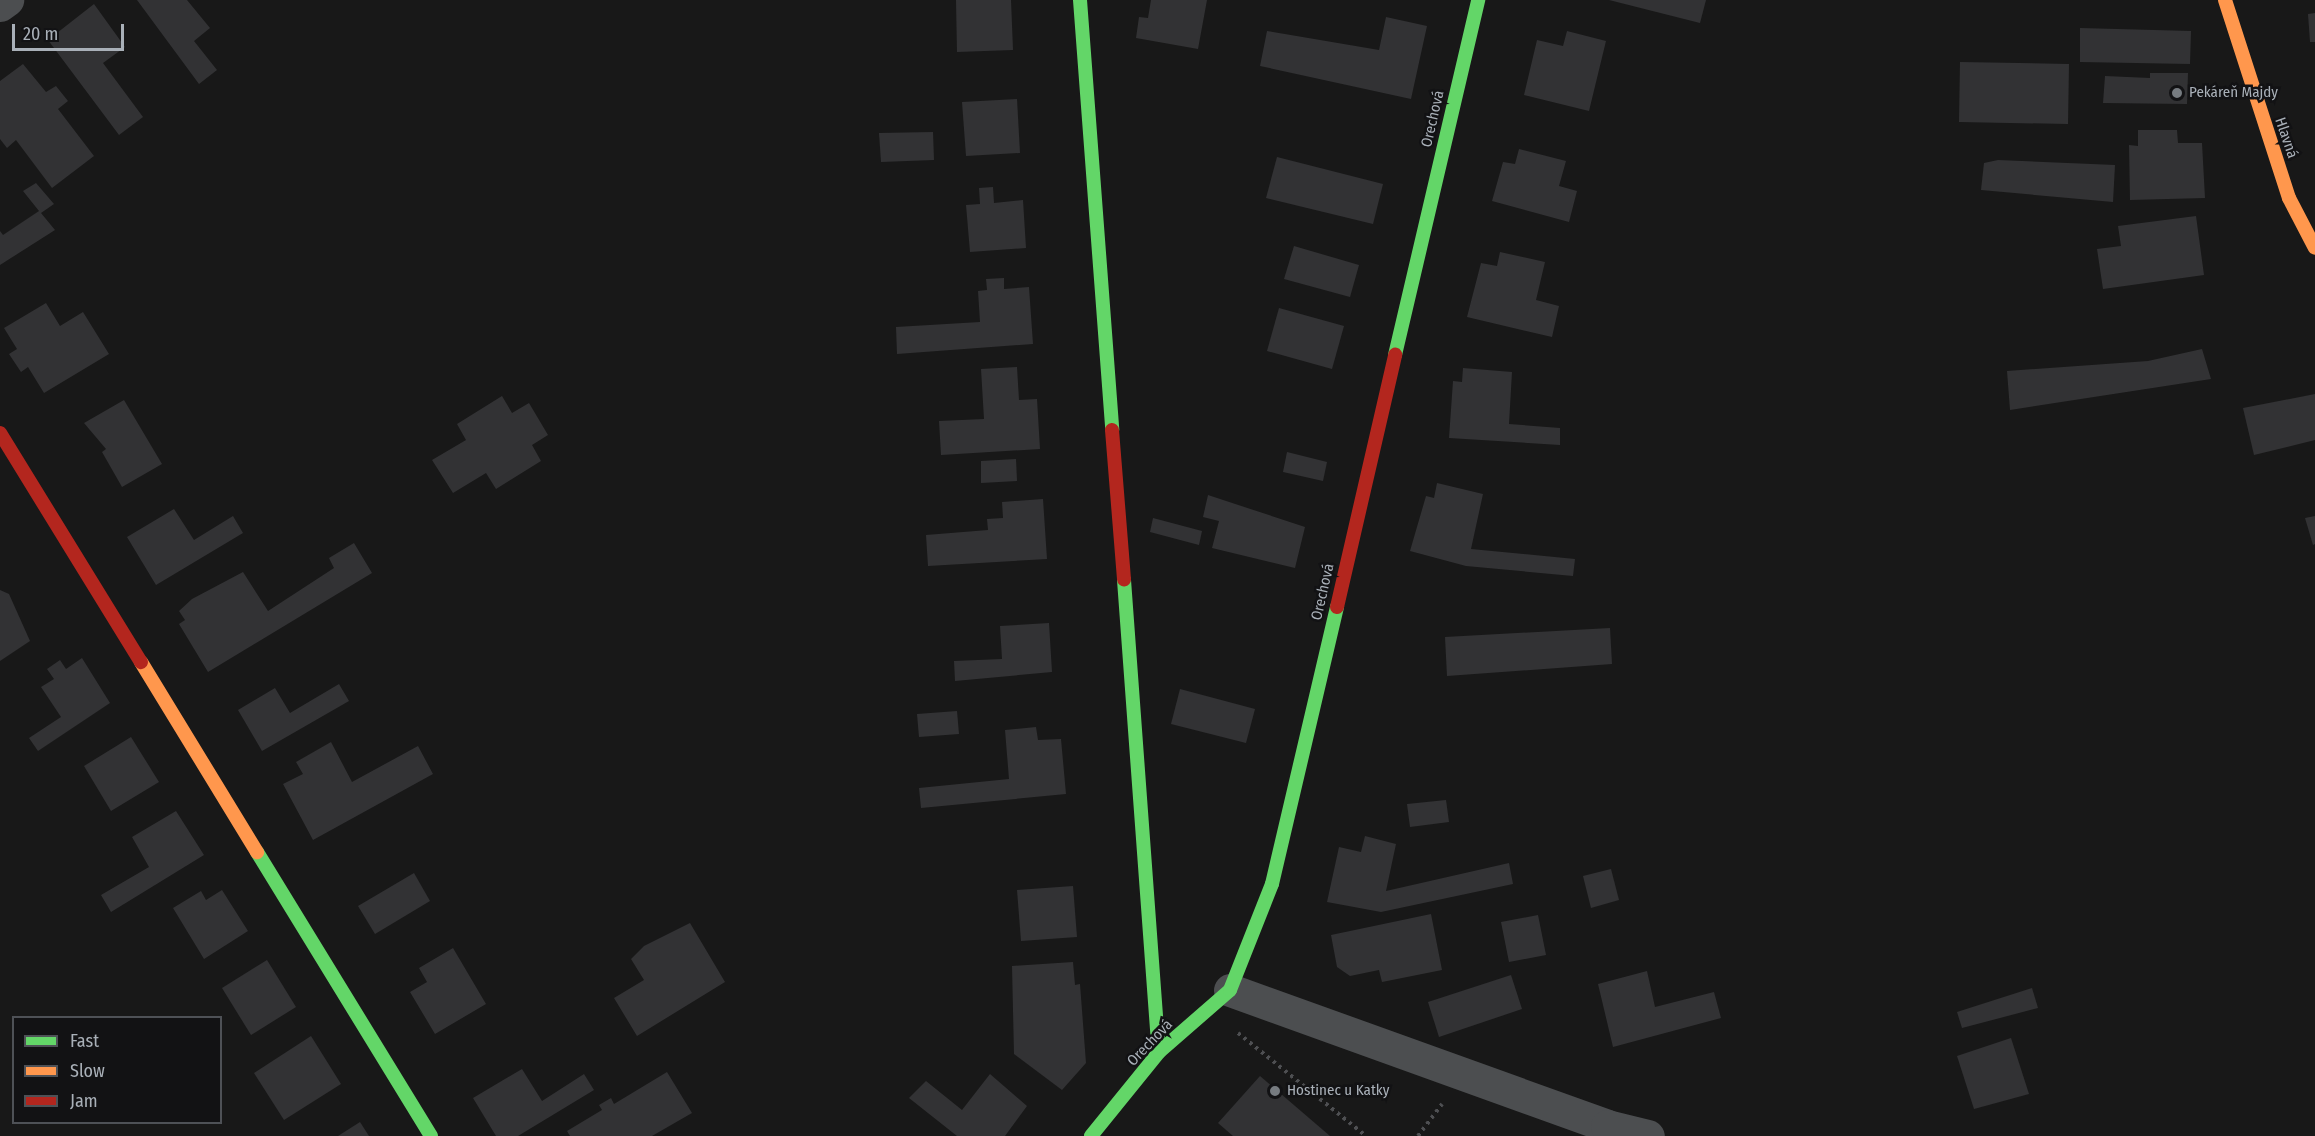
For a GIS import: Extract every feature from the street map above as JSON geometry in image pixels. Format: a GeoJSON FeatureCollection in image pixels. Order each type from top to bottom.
{"type":"FeatureCollection","features":[{"type":"Feature","properties":{"kind":"street"},"geometry":{"type":"LineString","coordinates":[[0,5],[7,0]]}},
{"type":"Feature","properties":{"kind":"street"},"geometry":{"type":"LineString","coordinates":[[1080,0],[1159,1052]]}},
{"type":"Feature","properties":{"kind":"street","name":"Orechová"},"geometry":{"type":"LineString","coordinates":[[1091,1136],[1159,1052],[1219,999],[1272,884],[1478,0]]}},
{"type":"Feature","properties":{"kind":"street","name":"Hlavná"},"geometry":{"type":"LineString","coordinates":[[2225,0],[2289,198],[2315,248]]}},
{"type":"Feature","properties":{"kind":"street"},"geometry":{"type":"LineString","coordinates":[[0,433],[431,1136]]}},
{"type":"Feature","properties":{"kind":"street"},"geometry":{"type":"LineString","coordinates":[[1219,999],[1603,1131],[1648,1136]]}},
{"type":"Feature","properties":{"kind":"path"},"geometry":{"type":"LineString","coordinates":[[1219,999],[1366,1136]]}},
{"type":"Feature","properties":{"kind":"building"},"geometry":{"type":"Polygon","coordinates":[[[137,0],[187,0],[210,28],[194,41],[217,70],[199,84],[137,0]]]}},
{"type":"Feature","properties":{"kind":"building"},"geometry":{"type":"Polygon","coordinates":[[[956,0],[1011,0],[1013,50],[957,52],[956,0]]]}},
{"type":"Feature","properties":{"kind":"building"},"geometry":{"type":"Polygon","coordinates":[[[1151,0],[1207,0],[1198,49],[1136,38],[1139,17],[1148,18],[1151,0]]]}},
{"type":"Feature","properties":{"kind":"building"},"geometry":{"type":"Polygon","coordinates":[[[1609,0],[1706,0],[1700,23],[1609,0]]]}},
{"type":"Feature","properties":{"kind":"building"},"geometry":{"type":"Polygon","coordinates":[[[94,4],[125,47],[103,63],[143,117],[119,135],[48,40],[94,4]]]}},
{"type":"Feature","properties":{"kind":"building"},"geometry":{"type":"Polygon","coordinates":[[[2315,13],[2315,42],[2310,42],[2308,14],[2315,13]]]}},
{"type":"Feature","properties":{"kind":"building"},"geometry":{"type":"Polygon","coordinates":[[[1386,17],[1427,26],[1411,99],[1260,66],[1267,31],[1379,50],[1386,17]]]}},
{"type":"Feature","properties":{"kind":"building"},"geometry":{"type":"Polygon","coordinates":[[[2080,28],[2191,31],[2190,64],[2080,62],[2080,28]]]}},
{"type":"Feature","properties":{"kind":"building"},"geometry":{"type":"Polygon","coordinates":[[[1567,31],[1606,41],[1589,111],[1524,95],[1537,40],[1563,46],[1567,31]]]}},
{"type":"Feature","properties":{"kind":"building"},"geometry":{"type":"Polygon","coordinates":[[[1960,62],[2069,64],[2068,124],[1959,122],[1960,62]]]}},
{"type":"Feature","properties":{"kind":"building"},"geometry":{"type":"Polygon","coordinates":[[[23,64],[46,92],[56,86],[68,101],[58,109],[94,156],[52,188],[16,140],[7,148],[0,139],[0,81],[23,64]]]}},
{"type":"Feature","properties":{"kind":"building"},"geometry":{"type":"Polygon","coordinates":[[[2150,73],[2188,73],[2187,104],[2103,103],[2105,76],[2150,78],[2150,73]]]}},
{"type":"Feature","properties":{"kind":"building"},"geometry":{"type":"Polygon","coordinates":[[[1017,99],[1020,153],[966,156],[962,102],[1017,99]]]}},
{"type":"Feature","properties":{"kind":"building"},"geometry":{"type":"Polygon","coordinates":[[[2138,130],[2177,130],[2178,143],[2202,143],[2205,198],[2130,200],[2129,145],[2138,146],[2138,130]]]}},
{"type":"Feature","properties":{"kind":"building"},"geometry":{"type":"Polygon","coordinates":[[[933,132],[934,160],[881,162],[879,133],[933,132]]]}},
{"type":"Feature","properties":{"kind":"building"},"geometry":{"type":"Polygon","coordinates":[[[1519,149],[1566,161],[1559,186],[1577,191],[1569,222],[1492,201],[1503,162],[1515,164],[1519,149]]]}},
{"type":"Feature","properties":{"kind":"building"},"geometry":{"type":"Polygon","coordinates":[[[1277,157],[1383,184],[1373,224],[1266,198],[1277,157]]]}},
{"type":"Feature","properties":{"kind":"building"},"geometry":{"type":"Polygon","coordinates":[[[1998,160],[2115,165],[2113,202],[1981,190],[1984,163],[1998,160]]]}},
{"type":"Feature","properties":{"kind":"building"},"geometry":{"type":"Polygon","coordinates":[[[36,183],[54,204],[41,213],[55,230],[0,265],[0,231],[3,235],[39,211],[23,191],[36,183]]]}},
{"type":"Feature","properties":{"kind":"building"},"geometry":{"type":"Polygon","coordinates":[[[993,187],[994,203],[1023,200],[1026,248],[970,252],[966,205],[980,204],[979,188],[993,187]]]}},
{"type":"Feature","properties":{"kind":"building"},"geometry":{"type":"Polygon","coordinates":[[[2196,216],[2204,275],[2103,289],[2097,249],[2121,246],[2118,226],[2196,216]]]}},
{"type":"Feature","properties":{"kind":"building"},"geometry":{"type":"Polygon","coordinates":[[[1294,246],[1359,265],[1350,297],[1284,279],[1294,246]]]}},
{"type":"Feature","properties":{"kind":"building"},"geometry":{"type":"Polygon","coordinates":[[[1500,252],[1545,262],[1536,300],[1559,306],[1552,337],[1467,317],[1481,263],[1497,266],[1500,252]]]}},
{"type":"Feature","properties":{"kind":"building"},"geometry":{"type":"Polygon","coordinates":[[[1004,278],[1004,289],[1029,287],[1033,344],[897,354],[896,327],[980,322],[978,291],[987,290],[986,279],[1004,278]]]}},
{"type":"Feature","properties":{"kind":"building"},"geometry":{"type":"Polygon","coordinates":[[[46,303],[60,326],[83,312],[109,354],[44,393],[28,367],[21,372],[9,354],[17,349],[4,328],[46,303]]]}},
{"type":"Feature","properties":{"kind":"building"},"geometry":{"type":"Polygon","coordinates":[[[1279,308],[1344,326],[1332,369],[1267,351],[1279,308]]]}},
{"type":"Feature","properties":{"kind":"building"},"geometry":{"type":"Polygon","coordinates":[[[2202,349],[2211,379],[2010,410],[2007,371],[2148,361],[2202,349]]]}},
{"type":"Feature","properties":{"kind":"building"},"geometry":{"type":"Polygon","coordinates":[[[1017,367],[1019,400],[1037,399],[1040,449],[941,455],[939,421],[984,419],[981,369],[1017,367]]]}},
{"type":"Feature","properties":{"kind":"building"},"geometry":{"type":"Polygon","coordinates":[[[1463,368],[1512,372],[1509,424],[1560,428],[1560,445],[1449,438],[1453,381],[1462,382],[1463,368]]]}},
{"type":"Feature","properties":{"kind":"building"},"geometry":{"type":"Polygon","coordinates":[[[2315,394],[2315,440],[2254,455],[2243,408],[2315,394]]]}},
{"type":"Feature","properties":{"kind":"building"},"geometry":{"type":"Polygon","coordinates":[[[502,396],[512,413],[529,403],[548,435],[532,445],[541,461],[496,489],[486,473],[453,493],[432,460],[466,440],[457,424],[502,396]]]}},
{"type":"Feature","properties":{"kind":"building"},"geometry":{"type":"Polygon","coordinates":[[[124,400],[162,464],[122,487],[102,452],[106,449],[84,423],[124,400]]]}},
{"type":"Feature","properties":{"kind":"building"},"geometry":{"type":"Polygon","coordinates":[[[1287,452],[1327,462],[1323,481],[1283,472],[1287,452]]]}},
{"type":"Feature","properties":{"kind":"building"},"geometry":{"type":"Polygon","coordinates":[[[1016,459],[1017,481],[981,483],[981,461],[1016,459]]]}},
{"type":"Feature","properties":{"kind":"building"},"geometry":{"type":"Polygon","coordinates":[[[1437,483],[1483,494],[1471,549],[1575,559],[1573,576],[1466,566],[1410,551],[1426,496],[1434,498],[1437,483]]]}},
{"type":"Feature","properties":{"kind":"building"},"geometry":{"type":"Polygon","coordinates":[[[1208,495],[1305,527],[1295,568],[1212,548],[1219,521],[1203,517],[1208,495]]]}},
{"type":"Feature","properties":{"kind":"building"},"geometry":{"type":"Polygon","coordinates":[[[1043,499],[1047,559],[928,566],[926,535],[988,530],[987,519],[1003,518],[1002,502],[1043,499]]]}},
{"type":"Feature","properties":{"kind":"building"},"geometry":{"type":"Polygon","coordinates":[[[174,509],[194,540],[233,516],[243,533],[156,585],[127,537],[174,509]]]}},
{"type":"Feature","properties":{"kind":"building"},"geometry":{"type":"Polygon","coordinates":[[[2315,516],[2315,544],[2313,545],[2305,518],[2315,516]]]}},
{"type":"Feature","properties":{"kind":"building"},"geometry":{"type":"Polygon","coordinates":[[[1153,518],[1202,531],[1199,545],[1150,532],[1153,518]]]}},
{"type":"Feature","properties":{"kind":"building"},"geometry":{"type":"Polygon","coordinates":[[[354,543],[372,573],[208,672],[179,624],[185,620],[179,611],[192,599],[243,572],[268,611],[334,568],[329,558],[354,543]]]}},
{"type":"Feature","properties":{"kind":"building"},"geometry":{"type":"Polygon","coordinates":[[[0,590],[9,594],[30,641],[0,661],[0,590]]]}},
{"type":"Feature","properties":{"kind":"building"},"geometry":{"type":"Polygon","coordinates":[[[1049,623],[1052,672],[955,681],[954,661],[1002,659],[1000,626],[1049,623]]]}},
{"type":"Feature","properties":{"kind":"building"},"geometry":{"type":"Polygon","coordinates":[[[1610,628],[1612,664],[1447,676],[1445,637],[1610,628]]]}},
{"type":"Feature","properties":{"kind":"building"},"geometry":{"type":"Polygon","coordinates":[[[82,658],[110,703],[38,751],[29,738],[61,717],[41,687],[54,679],[47,669],[60,660],[66,669],[82,658]]]}},
{"type":"Feature","properties":{"kind":"building"},"geometry":{"type":"Polygon","coordinates":[[[339,684],[349,701],[262,751],[238,710],[275,688],[290,713],[339,684]]]}},
{"type":"Feature","properties":{"kind":"building"},"geometry":{"type":"Polygon","coordinates":[[[1180,689],[1255,709],[1246,743],[1171,724],[1180,689]]]}},
{"type":"Feature","properties":{"kind":"building"},"geometry":{"type":"Polygon","coordinates":[[[957,711],[959,734],[919,737],[917,714],[957,711]]]}},
{"type":"Feature","properties":{"kind":"building"},"geometry":{"type":"Polygon","coordinates":[[[1036,727],[1038,740],[1061,739],[1066,794],[921,808],[919,788],[1009,779],[1005,730],[1036,727]]]}},
{"type":"Feature","properties":{"kind":"building"},"geometry":{"type":"Polygon","coordinates":[[[131,737],[159,782],[111,811],[84,766],[131,737]]]}},
{"type":"Feature","properties":{"kind":"building"},"geometry":{"type":"Polygon","coordinates":[[[331,742],[352,782],[418,746],[433,774],[313,840],[283,784],[303,774],[296,762],[331,742]]]}},
{"type":"Feature","properties":{"kind":"building"},"geometry":{"type":"Polygon","coordinates":[[[1446,800],[1449,822],[1410,827],[1407,804],[1446,800]]]}},
{"type":"Feature","properties":{"kind":"building"},"geometry":{"type":"Polygon","coordinates":[[[176,811],[204,855],[111,912],[101,895],[149,867],[132,837],[176,811]]]}},
{"type":"Feature","properties":{"kind":"building"},"geometry":{"type":"Polygon","coordinates":[[[1365,836],[1396,844],[1386,891],[1509,863],[1513,884],[1381,912],[1327,902],[1339,847],[1361,852],[1365,836]]]}},
{"type":"Feature","properties":{"kind":"building"},"geometry":{"type":"Polygon","coordinates":[[[1611,869],[1619,900],[1591,908],[1583,876],[1611,869]]]}},
{"type":"Feature","properties":{"kind":"building"},"geometry":{"type":"Polygon","coordinates":[[[414,873],[430,901],[375,934],[358,906],[414,873]]]}},
{"type":"Feature","properties":{"kind":"building"},"geometry":{"type":"Polygon","coordinates":[[[1073,886],[1077,937],[1021,941],[1017,890],[1073,886]]]}},
{"type":"Feature","properties":{"kind":"building"},"geometry":{"type":"Polygon","coordinates":[[[222,890],[248,931],[204,959],[173,908],[201,891],[206,900],[222,890]]]}},
{"type":"Feature","properties":{"kind":"building"},"geometry":{"type":"Polygon","coordinates":[[[1431,914],[1442,970],[1382,982],[1379,970],[1350,976],[1337,967],[1331,935],[1431,914]]]}},
{"type":"Feature","properties":{"kind":"building"},"geometry":{"type":"Polygon","coordinates":[[[1538,915],[1546,955],[1509,962],[1501,922],[1538,915]]]}},
{"type":"Feature","properties":{"kind":"building"},"geometry":{"type":"Polygon","coordinates":[[[690,923],[725,982],[637,1036],[614,998],[644,980],[631,959],[644,946],[690,923]]]}},
{"type":"Feature","properties":{"kind":"building"},"geometry":{"type":"Polygon","coordinates":[[[453,948],[486,1004],[435,1034],[410,992],[427,982],[419,968],[453,948]]]}},
{"type":"Feature","properties":{"kind":"building"},"geometry":{"type":"Polygon","coordinates":[[[267,960],[296,1007],[251,1035],[222,988],[267,960]]]}},
{"type":"Feature","properties":{"kind":"building"},"geometry":{"type":"Polygon","coordinates":[[[1073,962],[1075,985],[1080,984],[1086,1063],[1062,1090],[1014,1054],[1012,966],[1073,962]]]}},
{"type":"Feature","properties":{"kind":"building"},"geometry":{"type":"Polygon","coordinates":[[[1647,971],[1655,1007],[1714,992],[1721,1018],[1613,1047],[1598,984],[1647,971]]]}},
{"type":"Feature","properties":{"kind":"building"},"geometry":{"type":"Polygon","coordinates":[[[1511,975],[1522,1009],[1439,1037],[1428,1002],[1511,975]]]}},
{"type":"Feature","properties":{"kind":"building"},"geometry":{"type":"Polygon","coordinates":[[[2032,988],[2038,1008],[1962,1028],[1957,1012],[2032,988]]]}},
{"type":"Feature","properties":{"kind":"building"},"geometry":{"type":"Polygon","coordinates":[[[311,1036],[341,1084],[284,1120],[254,1073],[311,1036]]]}},
{"type":"Feature","properties":{"kind":"building"},"geometry":{"type":"Polygon","coordinates":[[[2011,1038],[2029,1094],[1974,1109],[1957,1056],[2011,1038]]]}},
{"type":"Feature","properties":{"kind":"building"},"geometry":{"type":"Polygon","coordinates":[[[522,1069],[542,1101],[584,1074],[594,1090],[518,1136],[496,1136],[473,1098],[522,1069]]]}},
{"type":"Feature","properties":{"kind":"building"},"geometry":{"type":"Polygon","coordinates":[[[667,1072],[692,1113],[652,1136],[570,1136],[567,1131],[602,1110],[599,1105],[611,1098],[614,1104],[667,1072]]]}},
{"type":"Feature","properties":{"kind":"building"},"geometry":{"type":"Polygon","coordinates":[[[990,1074],[1027,1106],[1005,1136],[957,1136],[909,1098],[926,1081],[962,1110],[990,1074]]]}},
{"type":"Feature","properties":{"kind":"building"},"geometry":{"type":"Polygon","coordinates":[[[1260,1076],[1330,1136],[1233,1136],[1218,1123],[1260,1076]]]}},
{"type":"Feature","properties":{"kind":"building"},"geometry":{"type":"Polygon","coordinates":[[[360,1122],[369,1136],[338,1136],[360,1122]]]}},
{"type":"Feature","properties":{"kind":"traffic: fast"},"geometry":{"type":"LineString","coordinates":[[1080,0],[1112,430]]}},
{"type":"Feature","properties":{"kind":"traffic: fast"},"geometry":{"type":"LineString","coordinates":[[1395,355],[1478,0]]}},
{"type":"Feature","properties":{"kind":"traffic: fast"},"geometry":{"type":"LineString","coordinates":[[1124,580],[1159,1052]]}},
{"type":"Feature","properties":{"kind":"traffic: fast"},"geometry":{"type":"LineString","coordinates":[[1091,1136],[1159,1052],[1230,990],[1272,884],[1337,607]]}},
{"type":"Feature","properties":{"kind":"traffic: fast"},"geometry":{"type":"LineString","coordinates":[[257,852],[431,1136]]}},
{"type":"Feature","properties":{"kind":"traffic: slow"},"geometry":{"type":"LineString","coordinates":[[2225,0],[2289,198],[2315,248]]}},
{"type":"Feature","properties":{"kind":"traffic: slow"},"geometry":{"type":"LineString","coordinates":[[141,662],[257,852]]}},
{"type":"Feature","properties":{"kind":"traffic: jam"},"geometry":{"type":"LineString","coordinates":[[1337,607],[1395,355]]}},
{"type":"Feature","properties":{"kind":"traffic: jam"},"geometry":{"type":"LineString","coordinates":[[1112,430],[1124,580]]}},
{"type":"Feature","properties":{"kind":"traffic: jam"},"geometry":{"type":"LineString","coordinates":[[0,433],[141,662]]}},
{"type":"Feature","properties":{"kind":"place","name":"Pekáreň Majdy"},"geometry":{"type":"Point","coordinates":[2177,93]}},
{"type":"Feature","properties":{"kind":"place","name":"Hostinec u Katky"},"geometry":{"type":"Point","coordinates":[1275,1091]}}]}
